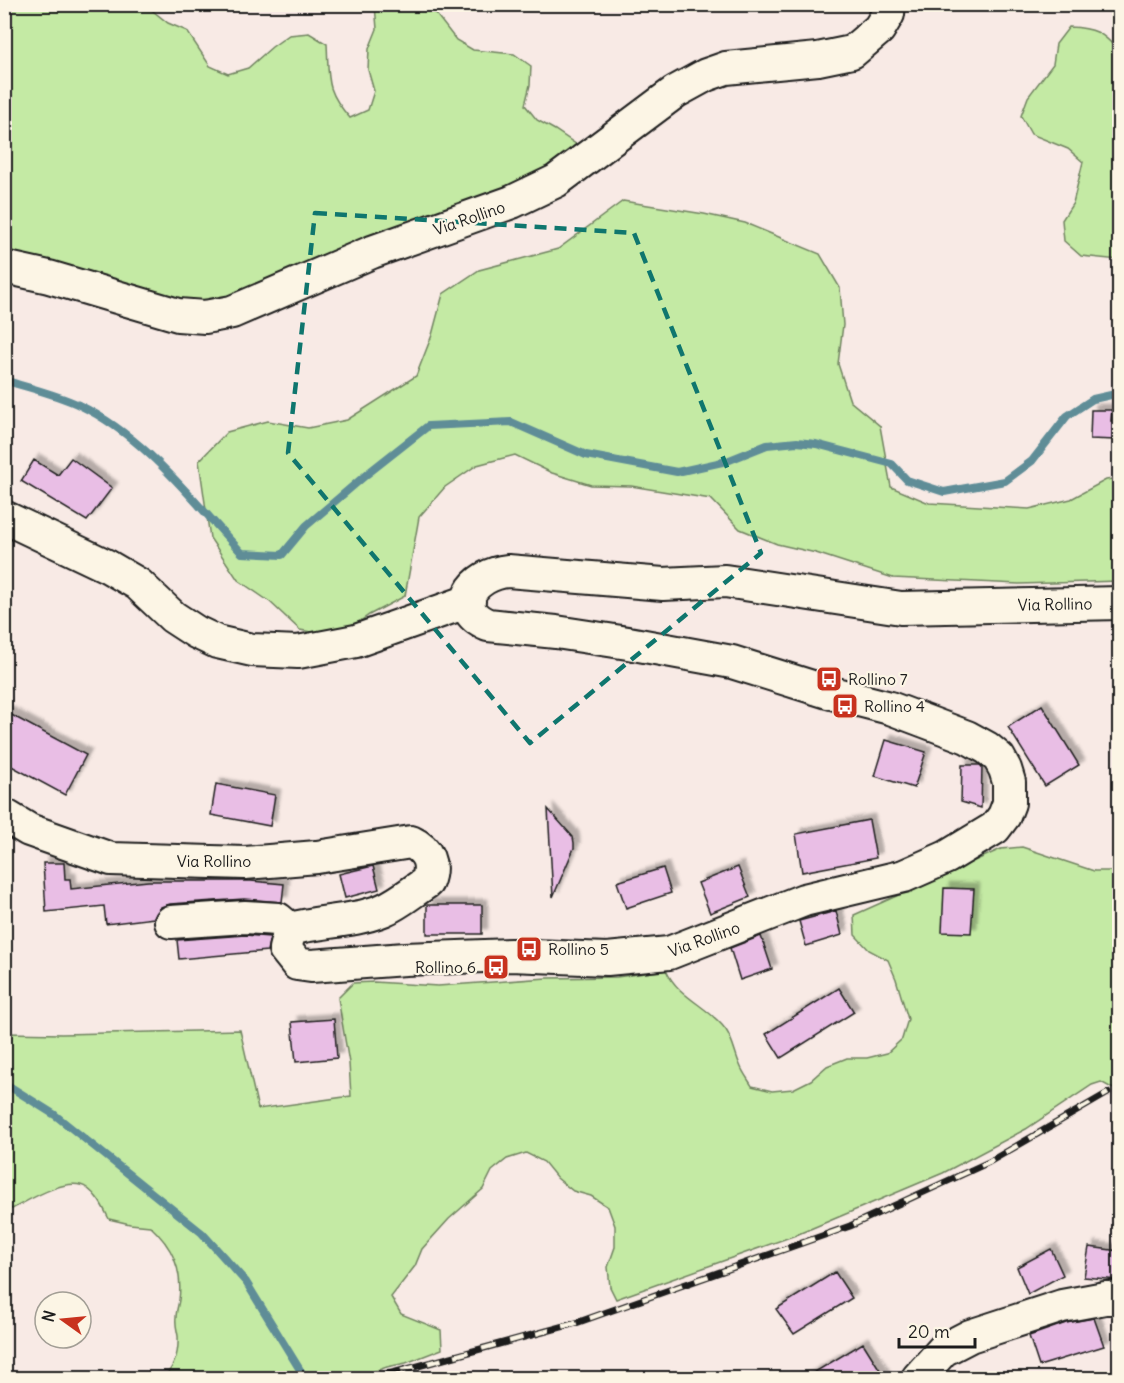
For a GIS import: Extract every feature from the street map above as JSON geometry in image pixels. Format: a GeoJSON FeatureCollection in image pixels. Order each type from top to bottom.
{"type":"FeatureCollection","features":[{"type":"Feature","properties":{"kind":"street","name":"Via Rollino"},"geometry":{"type":"LineString","coordinates":[[4,267],[49,277],[178,315],[205,317],[232,312],[372,252],[512,202],[556,182],[675,92],[706,75],[726,68],[818,59],[852,52],[879,29],[888,14],[889,4]]}},
{"type":"Feature","properties":{"kind":"street"},"geometry":{"type":"LineString","coordinates":[[4,518],[107,566],[138,584],[173,617],[196,632],[217,642],[252,650],[298,652],[356,641],[468,601]]}},
{"type":"Feature","properties":{"kind":"street","name":"Via Rollino"},"geometry":{"type":"LineString","coordinates":[[13,826],[111,859],[245,863],[316,856],[411,842],[429,858],[430,875],[427,882],[385,909],[363,917],[290,929],[285,950],[297,964],[311,966],[405,958],[511,956],[607,959],[669,953],[804,900],[904,876],[947,857],[995,828],[1004,816],[1010,803],[1009,782],[999,758],[967,737],[901,712],[732,662],[556,632],[488,625],[478,621],[471,613],[468,601],[477,582],[495,572],[508,571],[663,584],[725,581],[901,608],[1119,603]]}},
{"type":"Feature","properties":{"kind":"street"},"geometry":{"type":"LineString","coordinates":[[171,922],[245,917],[278,919],[290,929]]}},
{"type":"Feature","properties":{"kind":"street"},"geometry":{"type":"LineString","coordinates":[[918,1378],[943,1350],[970,1336],[1062,1306],[1105,1298],[1119,1298]]}},
{"type":"Feature","properties":{"kind":"highlighted area"},"geometry":{"type":"Polygon","coordinates":[[[315,213],[634,233],[761,553],[530,743],[288,453],[315,213]]]}},
{"type":"Feature","properties":{"kind":"green space"},"geometry":{"type":"Polygon","coordinates":[[[4,5],[149,5],[168,23],[187,31],[210,66],[228,74],[248,68],[289,35],[309,33],[327,44],[332,92],[350,118],[368,110],[374,91],[368,70],[369,49],[377,29],[375,5],[429,5],[456,40],[473,50],[514,54],[531,66],[530,85],[525,105],[537,120],[583,149],[503,196],[393,227],[253,291],[208,302],[149,297],[5,252],[4,5]]]}},
{"type":"Feature","properties":{"kind":"green space"},"geometry":{"type":"Polygon","coordinates":[[[1069,27],[1085,28],[1097,32],[1108,39],[1119,51],[1119,260],[1081,256],[1064,241],[1062,220],[1073,203],[1083,162],[1068,149],[1031,134],[1021,116],[1028,97],[1053,64],[1056,44],[1069,27]]]}},
{"type":"Feature","properties":{"kind":"green space"},"geometry":{"type":"Polygon","coordinates":[[[623,201],[745,223],[820,254],[840,288],[843,325],[838,364],[850,401],[880,426],[891,487],[929,503],[1029,509],[1071,499],[1106,480],[1119,478],[1119,581],[1019,584],[893,578],[816,553],[777,544],[740,529],[711,499],[631,486],[591,485],[552,473],[515,455],[477,465],[445,487],[419,517],[405,596],[369,615],[338,637],[300,630],[270,602],[238,580],[210,538],[199,461],[227,432],[268,421],[308,428],[347,420],[416,376],[432,335],[443,294],[479,270],[558,249],[623,201]]]}},
{"type":"Feature","properties":{"kind":"green space"},"geometry":{"type":"Polygon","coordinates":[[[1022,847],[1094,871],[1119,871],[1119,1092],[1101,1082],[1092,1085],[1026,1129],[943,1173],[796,1235],[616,1299],[610,1287],[608,1267],[615,1247],[615,1226],[608,1207],[591,1196],[573,1191],[557,1178],[544,1162],[526,1153],[507,1159],[492,1171],[483,1189],[449,1219],[422,1249],[415,1266],[391,1297],[401,1314],[441,1330],[442,1349],[406,1363],[355,1378],[163,1378],[171,1369],[177,1354],[176,1320],[180,1289],[174,1259],[158,1234],[150,1226],[109,1219],[94,1195],[87,1188],[79,1185],[49,1190],[12,1209],[5,1207],[5,1033],[240,1030],[258,1109],[351,1096],[349,1063],[338,998],[353,983],[438,986],[547,978],[617,977],[666,970],[678,988],[711,1014],[726,1030],[741,1068],[752,1086],[772,1091],[793,1089],[811,1080],[827,1066],[847,1058],[867,1058],[887,1053],[902,1039],[908,1019],[896,979],[888,960],[869,950],[855,935],[854,915],[1001,849],[1022,847]]]}},
{"type":"Feature","properties":{"kind":"building"},"geometry":{"type":"Polygon","coordinates":[[[1091,410],[1112,410],[1111,421],[1118,421],[1116,440],[1090,439],[1091,410]]]}},
{"type":"Feature","properties":{"kind":"building"},"geometry":{"type":"Polygon","coordinates":[[[71,458],[112,488],[87,521],[21,481],[34,460],[58,475],[71,458]]]}},
{"type":"Feature","properties":{"kind":"building"},"geometry":{"type":"Polygon","coordinates":[[[1042,705],[1079,765],[1045,786],[1008,727],[1042,705]]]}},
{"type":"Feature","properties":{"kind":"building"},"geometry":{"type":"Polygon","coordinates":[[[4,711],[86,755],[65,795],[4,762],[4,711]]]}},
{"type":"Feature","properties":{"kind":"building"},"geometry":{"type":"Polygon","coordinates":[[[886,740],[926,752],[914,788],[875,776],[886,740]]]}},
{"type":"Feature","properties":{"kind":"building"},"geometry":{"type":"Polygon","coordinates":[[[962,765],[982,767],[981,808],[961,802],[962,765]]]}},
{"type":"Feature","properties":{"kind":"building"},"geometry":{"type":"Polygon","coordinates":[[[216,784],[275,795],[270,826],[211,815],[216,784]]]}},
{"type":"Feature","properties":{"kind":"building"},"geometry":{"type":"Polygon","coordinates":[[[548,809],[573,837],[574,843],[574,848],[553,897],[548,809]]]}},
{"type":"Feature","properties":{"kind":"building"},"geometry":{"type":"Polygon","coordinates":[[[869,820],[876,858],[802,872],[796,834],[869,820]]]}},
{"type":"Feature","properties":{"kind":"building"},"geometry":{"type":"Polygon","coordinates":[[[43,863],[64,863],[65,879],[70,879],[71,889],[148,881],[251,881],[284,884],[282,902],[244,899],[170,904],[161,907],[154,918],[106,924],[104,906],[46,912],[43,863]]]}},
{"type":"Feature","properties":{"kind":"building"},"geometry":{"type":"Polygon","coordinates":[[[373,866],[379,889],[345,898],[339,874],[373,866]]]}},
{"type":"Feature","properties":{"kind":"building"},"geometry":{"type":"Polygon","coordinates":[[[738,867],[750,897],[710,913],[698,883],[738,867]]]}},
{"type":"Feature","properties":{"kind":"building"},"geometry":{"type":"Polygon","coordinates":[[[663,868],[671,893],[626,908],[617,882],[663,868]]]}},
{"type":"Feature","properties":{"kind":"building"},"geometry":{"type":"Polygon","coordinates":[[[944,888],[974,889],[971,933],[942,932],[944,888]]]}},
{"type":"Feature","properties":{"kind":"building"},"geometry":{"type":"Polygon","coordinates":[[[427,905],[482,905],[482,934],[427,934],[427,905]]]}},
{"type":"Feature","properties":{"kind":"building"},"geometry":{"type":"Polygon","coordinates":[[[836,911],[842,935],[806,946],[799,921],[836,911]]]}},
{"type":"Feature","properties":{"kind":"building"},"geometry":{"type":"Polygon","coordinates":[[[245,935],[270,937],[267,951],[179,959],[177,940],[245,935]]]}},
{"type":"Feature","properties":{"kind":"building"},"geometry":{"type":"Polygon","coordinates":[[[761,936],[772,969],[740,980],[730,948],[761,936]]]}},
{"type":"Feature","properties":{"kind":"building"},"geometry":{"type":"Polygon","coordinates":[[[839,988],[854,1012],[781,1058],[766,1034],[839,988]]]}},
{"type":"Feature","properties":{"kind":"building"},"geometry":{"type":"Polygon","coordinates":[[[334,1019],[337,1058],[296,1062],[292,1022],[334,1019]]]}},
{"type":"Feature","properties":{"kind":"building"},"geometry":{"type":"Polygon","coordinates":[[[1089,1247],[1119,1251],[1119,1280],[1084,1277],[1089,1247]]]}},
{"type":"Feature","properties":{"kind":"building"},"geometry":{"type":"Polygon","coordinates":[[[1051,1249],[1063,1275],[1028,1294],[1017,1267],[1051,1249]]]}},
{"type":"Feature","properties":{"kind":"building"},"geometry":{"type":"Polygon","coordinates":[[[835,1272],[852,1298],[794,1334],[776,1309],[835,1272]]]}},
{"type":"Feature","properties":{"kind":"building"},"geometry":{"type":"Polygon","coordinates":[[[1094,1318],[1104,1346],[1039,1366],[1029,1336],[1066,1323],[1094,1318]]]}},
{"type":"Feature","properties":{"kind":"building"},"geometry":{"type":"Polygon","coordinates":[[[863,1343],[885,1378],[805,1378],[863,1343]]]}},
{"type":"Feature","properties":{"kind":"waterway"},"geometry":{"type":"LineString","coordinates":[[4,380],[52,394],[103,418],[147,452],[242,553],[282,555],[306,526],[428,426],[511,422],[586,455],[677,472],[727,461],[767,445],[797,442],[816,444],[892,464],[907,480],[944,492],[1005,481],[1032,461],[1067,416],[1093,399],[1120,393]]}},
{"type":"Feature","properties":{"kind":"waterway"},"geometry":{"type":"LineString","coordinates":[[4,1083],[55,1115],[202,1233],[246,1282],[305,1378]]}},
{"type":"Feature","properties":{"kind":"railway"},"geometry":{"type":"LineString","coordinates":[[374,1378],[576,1323],[850,1226],[989,1162],[1108,1093]]}},
{"type":"Feature","properties":{"kind":"place","name":"Rollino 7"},"geometry":{"type":"Point","coordinates":[829,679]}},
{"type":"Feature","properties":{"kind":"place","name":"Rollino 4"},"geometry":{"type":"Point","coordinates":[845,706]}},
{"type":"Feature","properties":{"kind":"place","name":"Rollino 5"},"geometry":{"type":"Point","coordinates":[529,949]}},
{"type":"Feature","properties":{"kind":"place","name":"Rollino 6"},"geometry":{"type":"Point","coordinates":[496,967]}}]}
